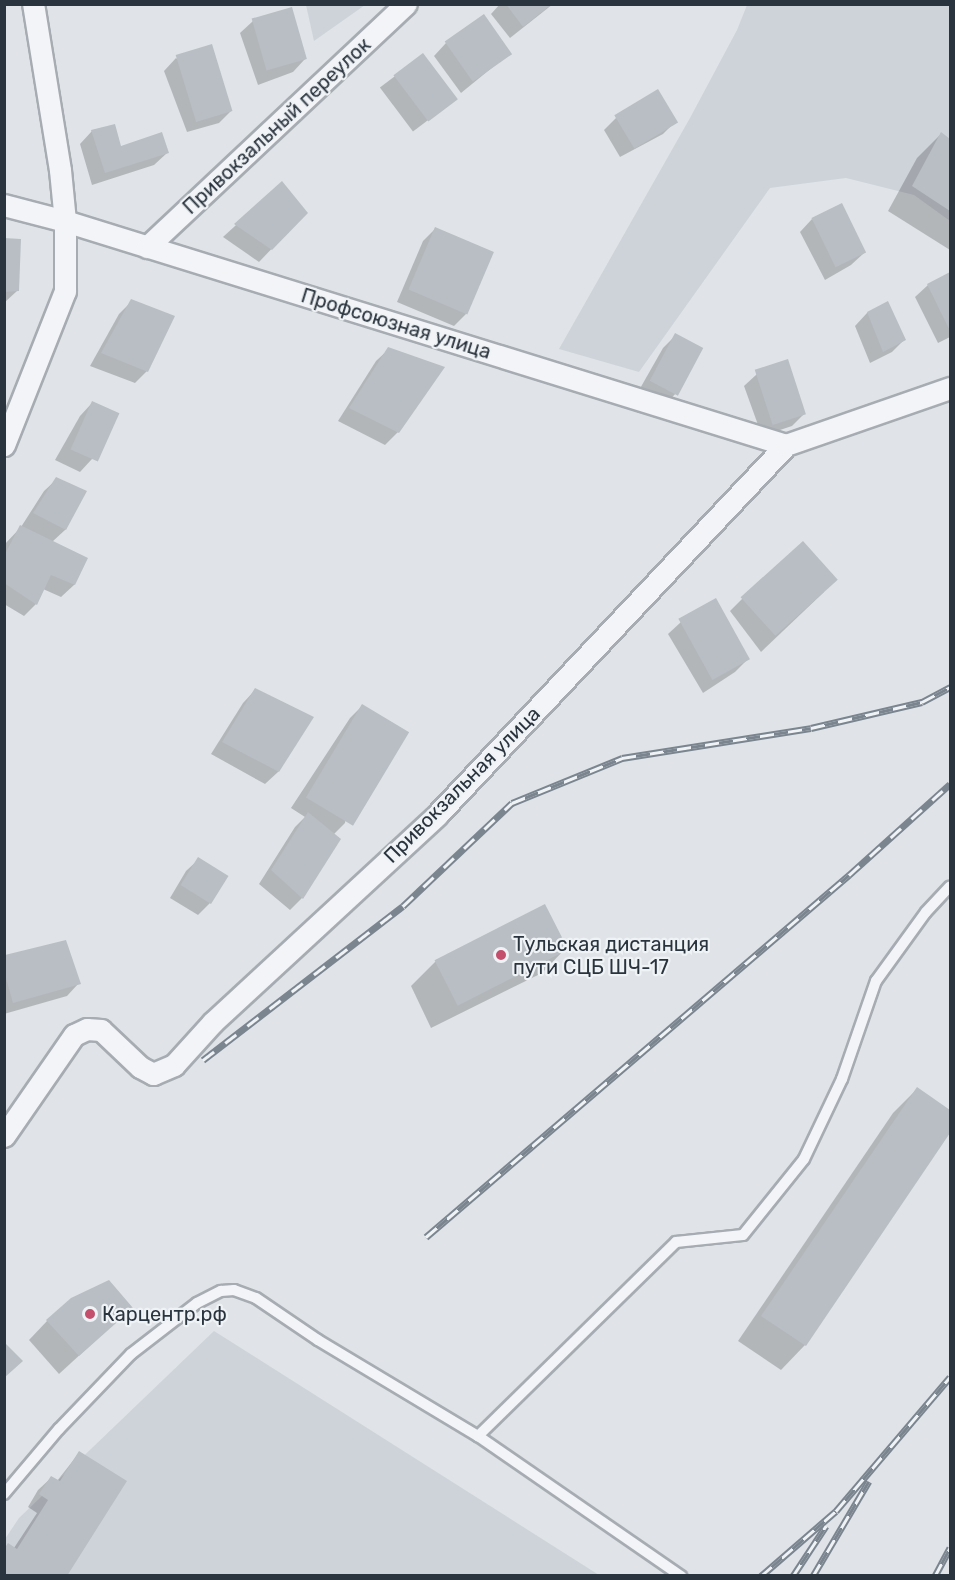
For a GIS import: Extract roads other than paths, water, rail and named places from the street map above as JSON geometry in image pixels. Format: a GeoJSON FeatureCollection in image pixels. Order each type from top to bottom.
{"type":"FeatureCollection","features":[{"type":"Feature","properties":{"kind":"street"},"geometry":{"type":"LineString","coordinates":[[4,445],[65,291],[65,221],[60,170],[33,4]]}},
{"type":"Feature","properties":{"kind":"street","name":"Привокзальный переулок"},"geometry":{"type":"LineString","coordinates":[[147,247],[406,4]]}},
{"type":"Feature","properties":{"kind":"street","name":"Профсоюзная улица"},"geometry":{"type":"LineString","coordinates":[[4,205],[65,221],[786,445]]}},
{"type":"Feature","properties":{"kind":"street","name":"Привокзальная улица"},"geometry":{"type":"LineString","coordinates":[[4,1136],[74,1035],[87,1029],[101,1030],[140,1067],[153,1074],[174,1065],[213,1022],[437,815],[786,445],[951,388]]}},
{"type":"Feature","properties":{"kind":"lane"},"geometry":{"type":"LineString","coordinates":[[478,1436],[676,1242],[744,1235],[804,1159],[842,1079],[876,981],[926,912],[951,886]]}},
{"type":"Feature","properties":{"kind":"lane"},"geometry":{"type":"LineString","coordinates":[[4,1494],[59,1429],[131,1354],[197,1303],[221,1291],[234,1290],[256,1298],[318,1340],[478,1436],[681,1575]]}},
{"type":"Feature","properties":{"kind":"railway"},"geometry":{"type":"LineString","coordinates":[[203,1060],[403,906],[512,803],[622,758],[811,728],[922,702],[950,687]]}},
{"type":"Feature","properties":{"kind":"railway"},"geometry":{"type":"LineString","coordinates":[[426,1237],[849,875],[950,784]]}},
{"type":"Feature","properties":{"kind":"railway"},"geometry":{"type":"LineString","coordinates":[[761,1576],[836,1511],[950,1377]]}},
{"type":"Feature","properties":{"kind":"railway"},"geometry":{"type":"LineString","coordinates":[[813,1576],[869,1481]]}},
{"type":"Feature","properties":{"kind":"railway"},"geometry":{"type":"LineString","coordinates":[[793,1576],[826,1526]]}},
{"type":"Feature","properties":{"kind":"railway"},"geometry":{"type":"LineString","coordinates":[[935,1576],[950,1548]]}},
{"type":"Feature","properties":{"kind":"place","name":"Тульская дистанция пути СЦБ ШЧ-17"},"geometry":{"type":"Point","coordinates":[501,955]}},
{"type":"Feature","properties":{"kind":"place","name":"Карцентр.рф"},"geometry":{"type":"Point","coordinates":[90,1314]}}]}
